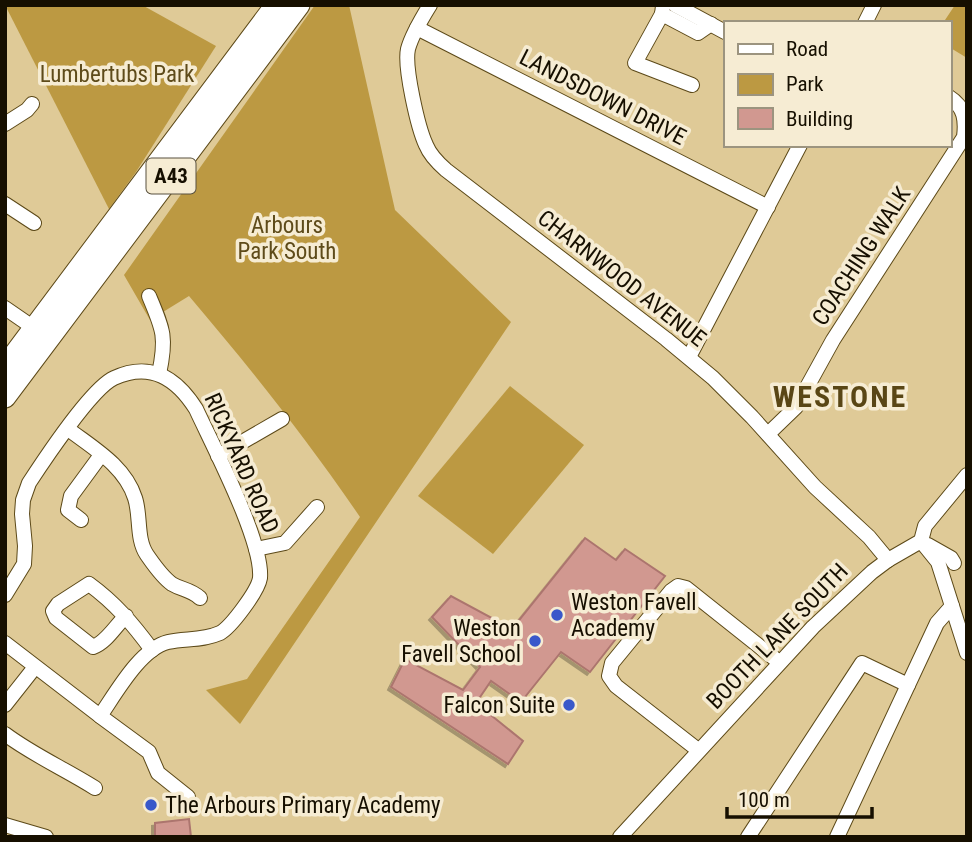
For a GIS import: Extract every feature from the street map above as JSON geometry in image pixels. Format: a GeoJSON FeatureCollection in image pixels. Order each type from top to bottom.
{"type":"FeatureCollection","features":[{"type":"Feature","properties":{"kind":"highway","name":"A43"},"geometry":{"type":"LineString","coordinates":[[5,397],[38,337],[51,306],[276,5]]}},
{"type":"Feature","properties":{"kind":"highway","name":"A43"},"geometry":{"type":"LineString","coordinates":[[10,361],[38,337],[299,5]]}},
{"type":"Feature","properties":{"kind":"street","name":"CHARNWOOD AVENUE"},"geometry":{"type":"LineString","coordinates":[[430,5],[408,49],[407,64],[422,135],[432,156],[446,170],[689,357],[729,393],[815,487],[869,537],[888,560]]}},
{"type":"Feature","properties":{"kind":"street"},"geometry":{"type":"LineString","coordinates":[[866,21],[874,5]]}},
{"type":"Feature","properties":{"kind":"street"},"geometry":{"type":"LineString","coordinates":[[685,7],[724,31]]}},
{"type":"Feature","properties":{"kind":"street"},"geometry":{"type":"LineString","coordinates":[[692,85],[635,63],[663,10],[698,33],[711,24]]}},
{"type":"Feature","properties":{"kind":"street","name":"LANDSDOWN DRIVE"},"geometry":{"type":"LineString","coordinates":[[417,28],[768,207]]}},
{"type":"Feature","properties":{"kind":"street","name":"COACHING WALK"},"geometry":{"type":"LineString","coordinates":[[768,434],[796,407],[833,340],[964,137],[966,119],[951,98]]}},
{"type":"Feature","properties":{"kind":"street"},"geometry":{"type":"LineString","coordinates":[[5,124],[32,104]]}},
{"type":"Feature","properties":{"kind":"street"},"geometry":{"type":"LineString","coordinates":[[689,357],[799,147]]}},
{"type":"Feature","properties":{"kind":"street"},"geometry":{"type":"LineString","coordinates":[[5,204],[34,223]]}},
{"type":"Feature","properties":{"kind":"street"},"geometry":{"type":"LineString","coordinates":[[5,595],[24,564],[22,514],[23,500],[29,483],[95,392],[114,378],[138,371],[159,374],[165,347],[163,328],[149,296]]}},
{"type":"Feature","properties":{"kind":"street"},"geometry":{"type":"LineString","coordinates":[[7,310],[18,315],[30,315],[51,306]]}},
{"type":"Feature","properties":{"kind":"street"},"geometry":{"type":"LineString","coordinates":[[7,310],[38,337]]}},
{"type":"Feature","properties":{"kind":"street"},"geometry":{"type":"LineString","coordinates":[[7,310],[17,331],[10,361]]}},
{"type":"Feature","properties":{"kind":"street","name":"RICKYARD ROAD"},"geometry":{"type":"LineString","coordinates":[[152,650],[167,642],[206,639],[223,631],[242,610],[260,580],[256,550],[196,409],[174,381],[159,374]]}},
{"type":"Feature","properties":{"kind":"street"},"geometry":{"type":"LineString","coordinates":[[218,456],[282,419]]}},
{"type":"Feature","properties":{"kind":"street"},"geometry":{"type":"LineString","coordinates":[[68,429],[127,479],[135,499],[144,552],[173,584],[190,589],[200,598]]}},
{"type":"Feature","properties":{"kind":"street"},"geometry":{"type":"LineString","coordinates":[[81,520],[68,510],[71,496],[101,455]]}},
{"type":"Feature","properties":{"kind":"street"},"geometry":{"type":"LineString","coordinates":[[967,475],[925,526],[921,541],[936,558],[954,566],[952,607],[967,653]]}},
{"type":"Feature","properties":{"kind":"street"},"geometry":{"type":"LineString","coordinates":[[256,550],[285,543],[295,535],[317,506]]}},
{"type":"Feature","properties":{"kind":"street","name":"BOOTH LANE SOUTH"},"geometry":{"type":"LineString","coordinates":[[620,837],[779,662],[853,588],[888,560],[921,541]]}},
{"type":"Feature","properties":{"kind":"street"},"geometry":{"type":"LineString","coordinates":[[100,716],[143,658],[152,650],[126,616],[112,601],[89,584],[58,604],[53,611],[56,618],[93,647],[100,645],[114,626],[126,616]]}},
{"type":"Feature","properties":{"kind":"street"},"geometry":{"type":"LineString","coordinates":[[698,750],[616,686],[609,676],[612,663],[671,591],[678,586],[686,588],[779,662]]}},
{"type":"Feature","properties":{"kind":"street"},"geometry":{"type":"LineString","coordinates":[[837,837],[937,623],[952,607]]}},
{"type":"Feature","properties":{"kind":"street"},"geometry":{"type":"LineString","coordinates":[[5,643],[149,752],[158,773],[188,797]]}},
{"type":"Feature","properties":{"kind":"street"},"geometry":{"type":"LineString","coordinates":[[748,837],[862,663],[908,685]]}},
{"type":"Feature","properties":{"kind":"street"},"geometry":{"type":"LineString","coordinates":[[5,705],[35,667]]}},
{"type":"Feature","properties":{"kind":"street"},"geometry":{"type":"LineString","coordinates":[[5,734],[29,752],[63,768],[94,788]]}},
{"type":"Feature","properties":{"kind":"street"},"geometry":{"type":"LineString","coordinates":[[5,825],[46,837]]}},
{"type":"Feature","properties":{"kind":"green space","name":"Lumbertubs Park"},"geometry":{"type":"Polygon","coordinates":[[[5,5],[142,5],[216,46],[136,172],[109,209],[5,5]]]}},
{"type":"Feature","properties":{"kind":"green space","name":"Arbours Park South"},"geometry":{"type":"Polygon","coordinates":[[[315,5],[349,5],[395,210],[511,322],[240,724],[206,690],[247,679],[360,517],[278,404],[189,296],[150,320],[124,275],[315,5]]]}},
{"type":"Feature","properties":{"kind":"green space"},"geometry":{"type":"Polygon","coordinates":[[[955,5],[967,5],[967,58],[951,48],[951,21],[944,21],[955,5]]]}},
{"type":"Feature","properties":{"kind":"green space"},"geometry":{"type":"Polygon","coordinates":[[[510,386],[584,445],[493,554],[418,496],[510,386]]]}},
{"type":"Feature","properties":{"kind":"building","name":"Weston Favell School"},"geometry":{"type":"Polygon","coordinates":[[[585,538],[616,560],[625,549],[665,576],[590,672],[561,652],[521,702],[491,681],[476,703],[523,741],[508,764],[391,687],[405,659],[463,690],[480,667],[432,617],[451,596],[512,629],[585,538]]]}},
{"type":"Feature","properties":{"kind":"building"},"geometry":{"type":"Polygon","coordinates":[[[189,819],[191,837],[155,837],[155,823],[189,819]]]}},
{"type":"Feature","properties":{"kind":"place","name":"Weston Favell Academy"},"geometry":{"type":"Point","coordinates":[557,615]}},
{"type":"Feature","properties":{"kind":"place","name":"Weston Favell School"},"geometry":{"type":"Point","coordinates":[535,641]}},
{"type":"Feature","properties":{"kind":"place","name":"Falcon Suite"},"geometry":{"type":"Point","coordinates":[569,705]}},
{"type":"Feature","properties":{"kind":"place","name":"The Arbours Primary Academy"},"geometry":{"type":"Point","coordinates":[151,805]}},
{"type":"Feature","properties":{"kind":"district","name":"WESTONE"},"geometry":{"type":"Point","coordinates":[840,397]}}]}
